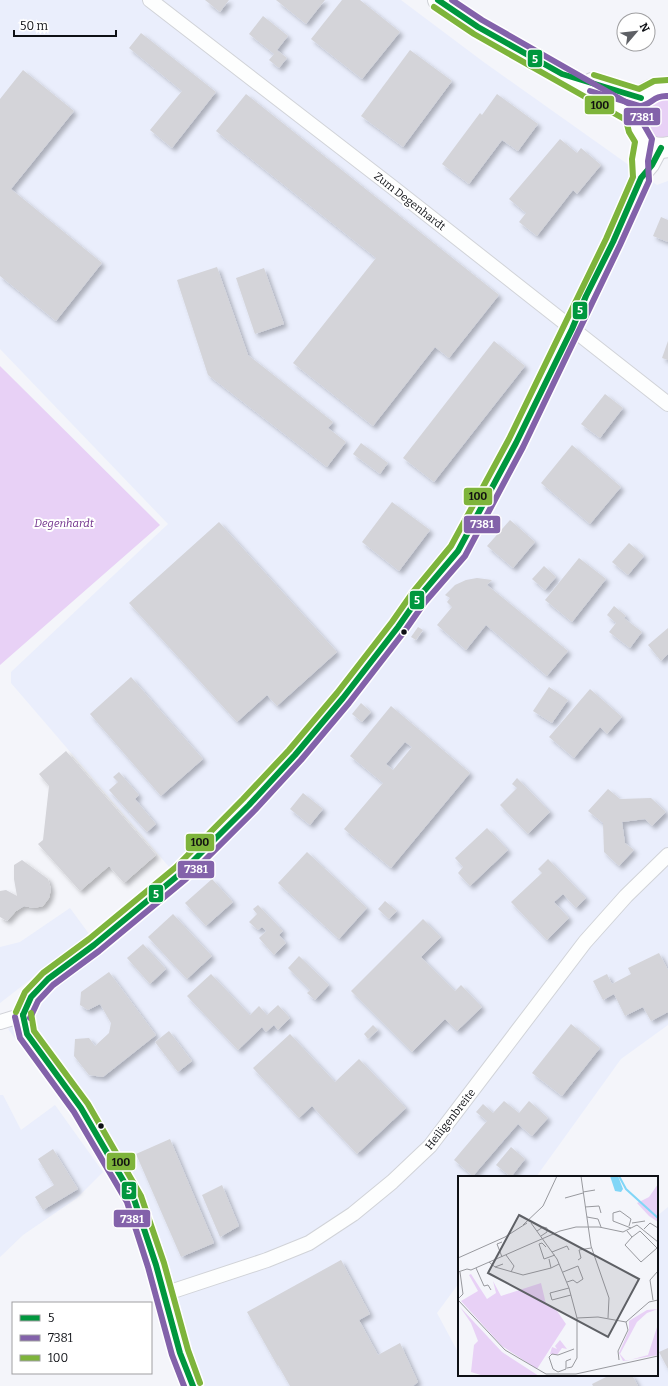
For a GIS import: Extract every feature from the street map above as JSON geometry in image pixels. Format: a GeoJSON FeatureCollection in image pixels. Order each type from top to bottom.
{"type":"FeatureCollection","features":[{"type":"Feature","properties":{"kind":"main road"},"geometry":{"type":"LineString","coordinates":[[438,0],[478,27],[562,74],[637,106]]}},
{"type":"Feature","properties":{"kind":"main road"},"geometry":{"type":"LineString","coordinates":[[658,145],[636,131],[634,123],[637,106],[648,92],[657,88],[668,88]]}},
{"type":"Feature","properties":{"kind":"street","name":"Zum Degenhardt"},"geometry":{"type":"LineString","coordinates":[[150,0],[391,186],[668,404]]}},
{"type":"Feature","properties":{"kind":"street"},"geometry":{"type":"LineString","coordinates":[[193,1386],[180,1353],[164,1294],[134,1199],[81,1108],[27,1034],[23,1015],[30,997],[48,979],[94,945],[181,873],[249,805],[295,755],[343,698],[398,627],[419,597],[458,551],[516,443],[613,242],[641,178],[640,160],[658,145]]}},
{"type":"Feature","properties":{"kind":"street","name":"Heiligenbreite"},"geometry":{"type":"LineString","coordinates":[[164,1294],[268,1260],[309,1243],[353,1214],[392,1182],[430,1146],[584,942],[626,896],[668,856]]}},
{"type":"Feature","properties":{"kind":"street"},"geometry":{"type":"LineString","coordinates":[[0,1022],[23,1015]]}},
{"type":"Feature","properties":{"kind":"shaded area"},"geometry":{"type":"Polygon","coordinates":[[[0,0],[401,0],[485,63],[657,185],[668,181],[668,1025],[621,1059],[537,1176],[458,1176],[458,1284],[437,1313],[458,1352],[458,1376],[658,1376],[658,1215],[668,1207],[668,1386],[200,1386],[150,1284],[108,1163],[8,1029],[182,882],[11,683],[11,672],[168,524],[0,349],[0,0]]]}},
{"type":"Feature","properties":{"kind":"shaded area"},"geometry":{"type":"Polygon","coordinates":[[[70,908],[89,934],[0,1003],[0,947],[20,942],[70,908]]]}},
{"type":"Feature","properties":{"kind":"shaded area"},"geometry":{"type":"Polygon","coordinates":[[[0,1095],[3,1095],[21,1130],[55,1105],[103,1172],[77,1198],[23,1235],[0,1257],[0,1095]]]}},
{"type":"Feature","properties":{"kind":"green space"},"geometry":{"type":"Polygon","coordinates":[[[668,97],[668,138],[659,139],[647,134],[641,108],[651,98],[668,97]]]}},
{"type":"Feature","properties":{"kind":"green space","name":"Degenhardt"},"geometry":{"type":"Polygon","coordinates":[[[0,366],[160,525],[0,665],[0,366]]]}},
{"type":"Feature","properties":{"kind":"building"},"geometry":{"type":"Polygon","coordinates":[[[205,0],[229,0],[220,12],[205,0]]]}},
{"type":"Feature","properties":{"kind":"building"},"geometry":{"type":"Polygon","coordinates":[[[276,0],[325,0],[306,24],[276,0]]]}},
{"type":"Feature","properties":{"kind":"building"},"geometry":{"type":"Polygon","coordinates":[[[342,0],[360,0],[400,32],[362,79],[311,39],[342,0]]]}},
{"type":"Feature","properties":{"kind":"building"},"geometry":{"type":"Polygon","coordinates":[[[263,16],[288,36],[277,50],[287,58],[279,68],[269,60],[274,54],[249,34],[263,16]]]}},
{"type":"Feature","properties":{"kind":"building"},"geometry":{"type":"Polygon","coordinates":[[[141,33],[216,92],[172,148],[150,130],[182,91],[129,48],[141,33]]]}},
{"type":"Feature","properties":{"kind":"building"},"geometry":{"type":"Polygon","coordinates":[[[410,50],[452,81],[403,147],[361,116],[410,50]]]}},
{"type":"Feature","properties":{"kind":"building"},"geometry":{"type":"Polygon","coordinates":[[[23,70],[74,111],[11,189],[102,263],[56,321],[0,276],[0,99],[23,70]]]}},
{"type":"Feature","properties":{"kind":"building"},"geometry":{"type":"Polygon","coordinates":[[[246,94],[499,295],[449,358],[435,347],[373,426],[293,363],[376,258],[216,131],[246,94]]]}},
{"type":"Feature","properties":{"kind":"building"},"geometry":{"type":"Polygon","coordinates":[[[497,94],[538,124],[518,151],[502,140],[469,184],[442,164],[480,113],[482,115],[497,94]]]}},
{"type":"Feature","properties":{"kind":"building"},"geometry":{"type":"Polygon","coordinates":[[[560,139],[577,153],[581,148],[601,165],[577,194],[573,190],[537,236],[519,222],[526,213],[509,199],[560,139]]]}},
{"type":"Feature","properties":{"kind":"building"},"geometry":{"type":"Polygon","coordinates":[[[661,217],[668,220],[668,242],[653,236],[661,217]]]}},
{"type":"Feature","properties":{"kind":"building"},"geometry":{"type":"Polygon","coordinates":[[[217,267],[248,355],[333,422],[328,428],[346,442],[327,467],[208,375],[177,280],[217,267]]]}},
{"type":"Feature","properties":{"kind":"building"},"geometry":{"type":"Polygon","coordinates":[[[264,268],[284,324],[255,334],[236,278],[264,268]]]}},
{"type":"Feature","properties":{"kind":"building"},"geometry":{"type":"Polygon","coordinates":[[[494,341],[525,366],[434,482],[403,458],[494,341]]]}},
{"type":"Feature","properties":{"kind":"building"},"geometry":{"type":"Polygon","coordinates":[[[668,341],[668,360],[662,358],[668,341]]]}},
{"type":"Feature","properties":{"kind":"building"},"geometry":{"type":"Polygon","coordinates":[[[605,394],[623,408],[600,438],[581,424],[605,394]]]}},
{"type":"Feature","properties":{"kind":"building"},"geometry":{"type":"Polygon","coordinates":[[[361,443],[388,463],[380,474],[353,454],[361,443]]]}},
{"type":"Feature","properties":{"kind":"building"},"geometry":{"type":"Polygon","coordinates":[[[572,445],[621,487],[590,524],[541,483],[572,445]]]}},
{"type":"Feature","properties":{"kind":"building"},"geometry":{"type":"Polygon","coordinates":[[[392,502],[430,530],[399,571],[362,542],[392,502]]]}},
{"type":"Feature","properties":{"kind":"building"},"geometry":{"type":"Polygon","coordinates":[[[510,520],[535,542],[513,568],[487,546],[510,520]]]}},
{"type":"Feature","properties":{"kind":"building"},"geometry":{"type":"Polygon","coordinates":[[[219,522],[337,652],[277,706],[267,695],[237,722],[129,603],[219,522]]]}},
{"type":"Feature","properties":{"kind":"building"},"geometry":{"type":"Polygon","coordinates":[[[629,543],[644,556],[628,575],[612,562],[629,543]]]}},
{"type":"Feature","properties":{"kind":"building"},"geometry":{"type":"Polygon","coordinates":[[[579,558],[606,579],[572,622],[545,600],[579,558]]]}},
{"type":"Feature","properties":{"kind":"building"},"geometry":{"type":"Polygon","coordinates":[[[544,566],[556,577],[545,590],[532,579],[544,566]]]}},
{"type":"Feature","properties":{"kind":"building"},"geometry":{"type":"Polygon","coordinates":[[[477,578],[492,580],[487,585],[568,651],[547,676],[486,625],[466,650],[437,625],[452,607],[447,602],[450,598],[445,595],[455,585],[466,580],[477,578]]]}},
{"type":"Feature","properties":{"kind":"building"},"geometry":{"type":"Polygon","coordinates":[[[614,606],[626,616],[624,618],[642,632],[630,648],[609,632],[616,623],[607,615],[614,606]]]}},
{"type":"Feature","properties":{"kind":"building"},"geometry":{"type":"Polygon","coordinates":[[[418,627],[423,630],[416,640],[411,637],[418,627]]]}},
{"type":"Feature","properties":{"kind":"building"},"geometry":{"type":"Polygon","coordinates":[[[668,628],[668,654],[661,661],[648,645],[668,628]]]}},
{"type":"Feature","properties":{"kind":"building"},"geometry":{"type":"Polygon","coordinates":[[[131,677],[203,759],[161,796],[90,714],[131,677]]]}},
{"type":"Feature","properties":{"kind":"building"},"geometry":{"type":"Polygon","coordinates":[[[549,687],[568,700],[552,723],[533,711],[549,687]]]}},
{"type":"Feature","properties":{"kind":"building"},"geometry":{"type":"Polygon","coordinates":[[[590,689],[622,717],[607,734],[600,727],[574,758],[549,737],[590,689]]]}},
{"type":"Feature","properties":{"kind":"building"},"geometry":{"type":"Polygon","coordinates":[[[361,703],[371,712],[362,722],[352,714],[361,703]]]}},
{"type":"Feature","properties":{"kind":"building"},"geometry":{"type":"Polygon","coordinates":[[[391,706],[470,773],[391,868],[344,829],[383,783],[350,756],[391,706]],[[405,742],[386,764],[393,770],[412,747],[405,742]]]}},
{"type":"Feature","properties":{"kind":"building"},"geometry":{"type":"Polygon","coordinates":[[[66,751],[156,855],[124,883],[109,866],[80,891],[38,844],[43,840],[49,786],[39,774],[66,751]]]}},
{"type":"Feature","properties":{"kind":"building"},"geometry":{"type":"Polygon","coordinates":[[[119,772],[139,795],[135,799],[156,824],[147,832],[109,790],[118,782],[113,777],[119,772]]]}},
{"type":"Feature","properties":{"kind":"building"},"geometry":{"type":"Polygon","coordinates":[[[517,778],[550,812],[528,834],[500,805],[517,788],[512,784],[517,778]]]}},
{"type":"Feature","properties":{"kind":"building"},"geometry":{"type":"Polygon","coordinates":[[[608,789],[620,799],[651,798],[666,812],[652,826],[645,819],[622,822],[625,843],[634,850],[619,866],[604,852],[603,823],[588,811],[608,789]]]}},
{"type":"Feature","properties":{"kind":"building"},"geometry":{"type":"Polygon","coordinates":[[[303,793],[323,809],[310,825],[290,809],[303,793]]]}},
{"type":"Feature","properties":{"kind":"building"},"geometry":{"type":"Polygon","coordinates":[[[487,828],[508,850],[470,886],[458,873],[463,867],[455,858],[487,828]]]}},
{"type":"Feature","properties":{"kind":"building"},"geometry":{"type":"Polygon","coordinates":[[[307,852],[367,908],[339,939],[278,883],[307,852]]]}},
{"type":"Feature","properties":{"kind":"building"},"geometry":{"type":"Polygon","coordinates":[[[548,859],[586,898],[576,908],[563,894],[554,902],[569,918],[547,940],[511,902],[542,873],[538,869],[548,859]]]}},
{"type":"Feature","properties":{"kind":"building"},"geometry":{"type":"Polygon","coordinates":[[[22,860],[48,879],[51,889],[49,898],[43,906],[34,908],[24,906],[16,911],[7,921],[0,917],[0,891],[6,890],[17,896],[14,879],[14,865],[22,860]]]}},
{"type":"Feature","properties":{"kind":"building"},"geometry":{"type":"Polygon","coordinates":[[[212,879],[233,902],[206,926],[185,903],[212,879]]]}},
{"type":"Feature","properties":{"kind":"building"},"geometry":{"type":"Polygon","coordinates":[[[385,901],[397,911],[389,919],[378,909],[385,901]]]}},
{"type":"Feature","properties":{"kind":"building"},"geometry":{"type":"Polygon","coordinates":[[[258,905],[283,931],[279,935],[286,943],[274,955],[259,938],[266,931],[262,927],[258,930],[249,922],[257,914],[253,909],[258,905]]]}},
{"type":"Feature","properties":{"kind":"building"},"geometry":{"type":"Polygon","coordinates":[[[173,914],[212,956],[187,979],[148,937],[173,914]]]}},
{"type":"Feature","properties":{"kind":"building"},"geometry":{"type":"Polygon","coordinates":[[[423,919],[441,937],[421,957],[455,991],[461,985],[482,1007],[457,1031],[445,1019],[412,1052],[351,991],[423,919]]]}},
{"type":"Feature","properties":{"kind":"building"},"geometry":{"type":"Polygon","coordinates":[[[143,944],[166,969],[150,984],[127,958],[143,944]]]}},
{"type":"Feature","properties":{"kind":"building"},"geometry":{"type":"Polygon","coordinates":[[[659,953],[668,970],[668,1012],[651,1021],[643,1007],[625,1016],[614,994],[603,1000],[593,981],[607,974],[612,984],[631,974],[628,968],[659,953]]]}},
{"type":"Feature","properties":{"kind":"building"},"geometry":{"type":"Polygon","coordinates":[[[299,956],[329,985],[315,1000],[307,993],[310,990],[288,968],[299,956]]]}},
{"type":"Feature","properties":{"kind":"building"},"geometry":{"type":"Polygon","coordinates":[[[109,972],[156,1035],[103,1077],[89,1075],[74,1056],[75,1039],[89,1038],[95,1046],[109,1033],[111,1023],[100,1004],[88,1010],[80,1005],[81,992],[109,972]]]}},
{"type":"Feature","properties":{"kind":"building"},"geometry":{"type":"Polygon","coordinates":[[[211,974],[250,1015],[259,1006],[267,1015],[278,1005],[290,1018],[278,1030],[274,1025],[266,1032],[262,1027],[238,1050],[187,996],[211,974]]]}},
{"type":"Feature","properties":{"kind":"building"},"geometry":{"type":"Polygon","coordinates":[[[571,1024],[600,1048],[562,1096],[532,1073],[571,1024]]]}},
{"type":"Feature","properties":{"kind":"building"},"geometry":{"type":"Polygon","coordinates":[[[373,1025],[378,1030],[368,1039],[364,1034],[373,1025]]]}},
{"type":"Feature","properties":{"kind":"building"},"geometry":{"type":"Polygon","coordinates":[[[169,1031],[192,1061],[178,1072],[155,1042],[169,1031]]]}},
{"type":"Feature","properties":{"kind":"building"},"geometry":{"type":"Polygon","coordinates":[[[290,1034],[335,1082],[359,1059],[406,1108],[357,1154],[312,1106],[299,1118],[253,1068],[290,1034]]]}},
{"type":"Feature","properties":{"kind":"building"},"geometry":{"type":"Polygon","coordinates":[[[504,1101],[519,1113],[529,1101],[548,1118],[532,1136],[518,1124],[473,1176],[454,1160],[487,1121],[476,1112],[483,1104],[493,1113],[504,1101]]]}},
{"type":"Feature","properties":{"kind":"building"},"geometry":{"type":"Polygon","coordinates":[[[170,1139],[214,1243],[181,1257],[136,1154],[170,1139]]]}},
{"type":"Feature","properties":{"kind":"building"},"geometry":{"type":"Polygon","coordinates":[[[511,1147],[525,1159],[512,1176],[496,1165],[511,1147]]]}},
{"type":"Feature","properties":{"kind":"building"},"geometry":{"type":"Polygon","coordinates":[[[53,1149],[78,1189],[43,1210],[35,1197],[54,1185],[38,1159],[53,1149]]]}},
{"type":"Feature","properties":{"kind":"building"},"geometry":{"type":"Polygon","coordinates":[[[222,1185],[239,1226],[220,1237],[202,1195],[222,1185]]]}},
{"type":"Feature","properties":{"kind":"building"},"geometry":{"type":"Polygon","coordinates":[[[341,1260],[370,1314],[359,1320],[378,1355],[400,1343],[418,1382],[413,1386],[290,1386],[277,1365],[247,1312],[341,1260]]]}},
{"type":"Feature","properties":{"kind":"building"},"geometry":{"type":"Polygon","coordinates":[[[668,1348],[668,1369],[659,1352],[668,1348]]]}},
{"type":"Feature","properties":{"kind":"building"},"geometry":{"type":"Polygon","coordinates":[[[608,1376],[633,1376],[638,1386],[593,1386],[592,1384],[608,1376]]]}},
{"type":"Feature","properties":{"kind":"transit line","name":"5"},"geometry":{"type":"LineString","coordinates":[[438,0],[478,27],[562,74],[641,98]]}},
{"type":"Feature","properties":{"kind":"transit line","name":"7381"},"geometry":{"type":"LineString","coordinates":[[30,1018],[38,1001],[53,985],[99,951],[186,879],[255,810],[301,760],[349,703],[404,632],[425,602],[465,556],[523,447],[649,181],[648,161],[652,139],[644,125],[641,113],[638,109],[482,20],[452,0]]}},
{"type":"Feature","properties":{"kind":"transit line","name":"100"},"geometry":{"type":"LineString","coordinates":[[16,1012],[25,992],[43,973],[89,939],[176,867],[289,750],[337,693],[392,622],[413,592],[451,546],[509,439],[606,239],[633,177],[632,159],[635,142],[629,132],[626,120],[474,34],[434,7]]}},
{"type":"Feature","properties":{"kind":"transit line","name":"100"},"geometry":{"type":"LineString","coordinates":[[594,75],[639,89],[654,81],[668,80]]}},
{"type":"Feature","properties":{"kind":"transit line","name":"7381"},"geometry":{"type":"LineString","coordinates":[[590,91],[640,106],[647,104],[656,98],[668,96]]}},
{"type":"Feature","properties":{"kind":"transit line","name":"5"},"geometry":{"type":"LineString","coordinates":[[23,1015],[31,997],[48,979],[94,945],[181,873],[249,805],[295,755],[343,698],[398,627],[419,597],[458,551],[516,443],[572,329],[641,178],[652,165],[661,148]]}},
{"type":"Feature","properties":{"kind":"transit line","name":"100"},"geometry":{"type":"LineString","coordinates":[[31,1013],[34,1031],[88,1104],[141,1196],[164,1263],[188,1350],[200,1383]]}},
{"type":"Feature","properties":{"kind":"transit line","name":"5"},"geometry":{"type":"LineString","coordinates":[[23,1015],[27,1034],[81,1108],[134,1199],[156,1265],[180,1353],[193,1386]]}},
{"type":"Feature","properties":{"kind":"transit line","name":"7381"},"geometry":{"type":"LineString","coordinates":[[15,1017],[20,1038],[74,1112],[127,1202],[148,1267],[172,1355],[184,1386]]}}]}
